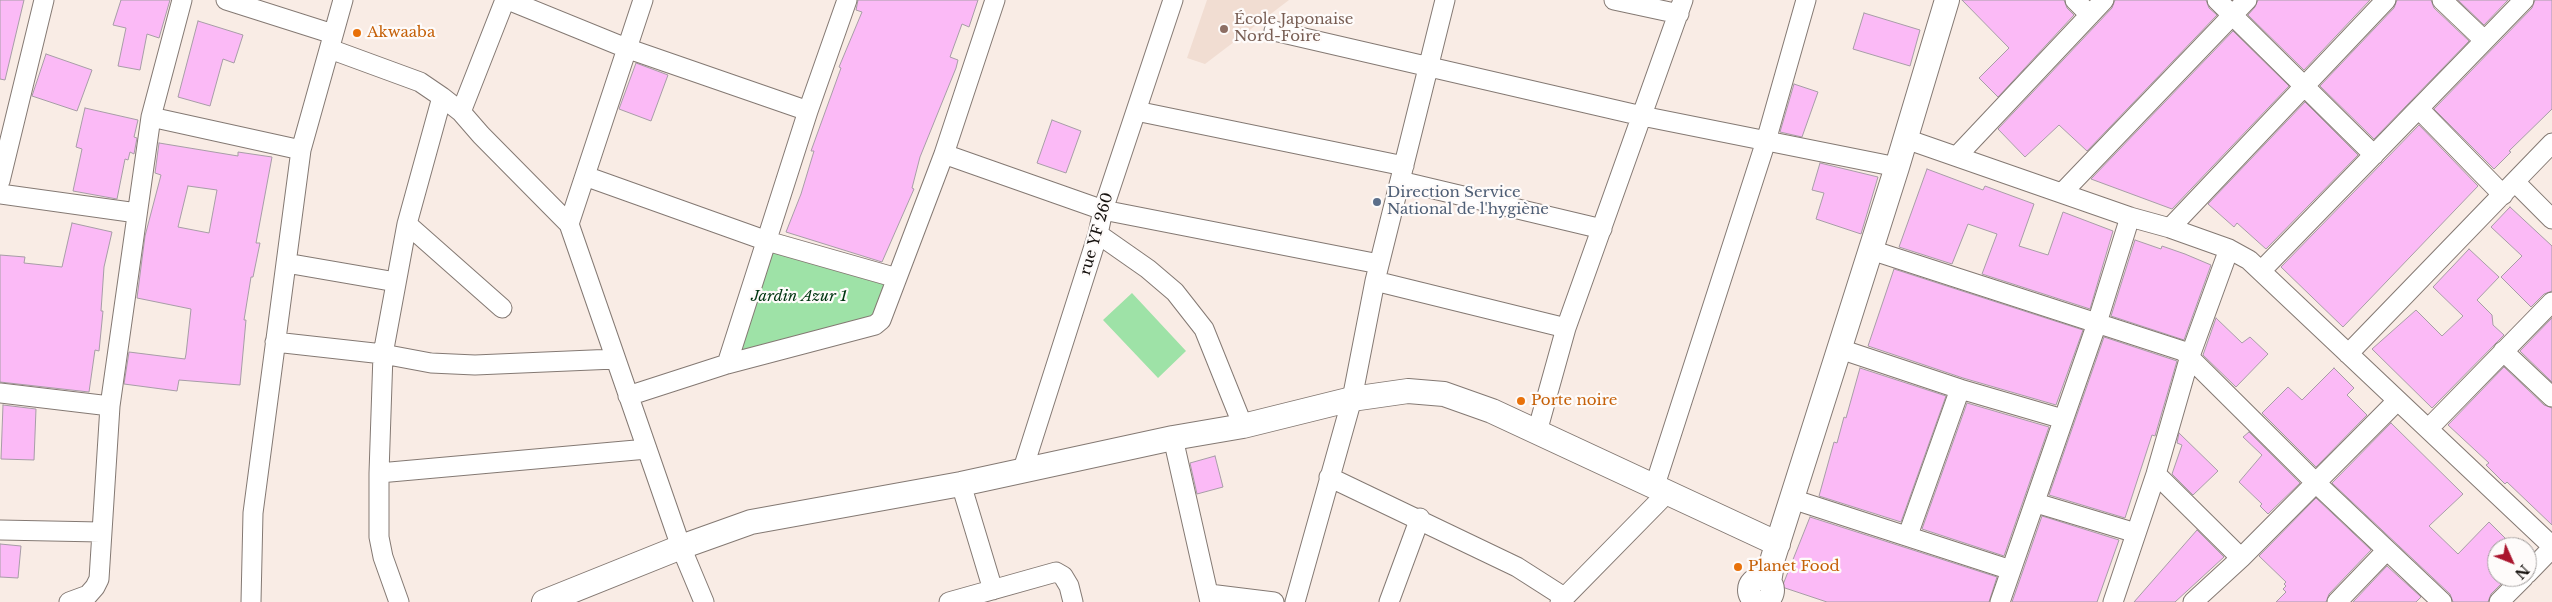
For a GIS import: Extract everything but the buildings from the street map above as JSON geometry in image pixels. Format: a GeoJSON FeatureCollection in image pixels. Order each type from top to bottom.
{"type":"FeatureCollection","features":[{"type":"Feature","properties":{"kind":"street"},"geometry":{"type":"LineString","coordinates":[[0,180],[44,0]]}},
{"type":"Feature","properties":{"kind":"street"},"geometry":{"type":"LineString","coordinates":[[69,602],[88,595],[99,579],[100,532],[110,406],[151,117],[182,0]]}},
{"type":"Feature","properties":{"kind":"street"},"geometry":{"type":"LineString","coordinates":[[226,0],[331,41],[420,82],[460,112],[569,224],[680,547],[704,602]]}},
{"type":"Feature","properties":{"kind":"street"},"geometry":{"type":"LineString","coordinates":[[251,602],[253,513],[301,150],[343,0]]}},
{"type":"Feature","properties":{"kind":"street"},"geometry":{"type":"LineString","coordinates":[[460,112],[507,0],[626,48],[808,111]]}},
{"type":"Feature","properties":{"kind":"street"},"geometry":{"type":"LineString","coordinates":[[569,224],[643,0]]}},
{"type":"Feature","properties":{"kind":"street"},"geometry":{"type":"LineString","coordinates":[[727,364],[808,111],[847,0]]}},
{"type":"Feature","properties":{"kind":"street"},"geometry":{"type":"LineString","coordinates":[[628,396],[727,364],[875,325],[885,314],[944,154],[995,0]]}},
{"type":"Feature","properties":{"kind":"street","name":"rue YF 260"},"geometry":{"type":"LineString","coordinates":[[1023,469],[1098,234],[1103,210],[1173,0]]}},
{"type":"Feature","properties":{"kind":"street"},"geometry":{"type":"LineString","coordinates":[[1295,602],[1352,399],[1377,272],[1445,0]]}},
{"type":"Feature","properties":{"kind":"street"},"geometry":{"type":"LineString","coordinates":[[1537,432],[1566,328],[1681,7],[1614,0]]}},
{"type":"Feature","properties":{"kind":"street"},"geometry":{"type":"LineString","coordinates":[[1329,477],[1420,518],[1517,566],[1562,599],[1662,489],[1806,0]]}},
{"type":"Feature","properties":{"kind":"street"},"geometry":{"type":"LineString","coordinates":[[1763,595],[1906,139],[1947,0]]}},
{"type":"Feature","properties":{"kind":"street"},"geometry":{"type":"LineString","coordinates":[[2075,0],[2090,15]]}},
{"type":"Feature","properties":{"kind":"street"},"geometry":{"type":"LineString","coordinates":[[1957,156],[2104,0]]}},
{"type":"Feature","properties":{"kind":"street"},"geometry":{"type":"LineString","coordinates":[[2217,0],[2374,155]]}},
{"type":"Feature","properties":{"kind":"street"},"geometry":{"type":"LineString","coordinates":[[2062,194],[2247,0]]}},
{"type":"Feature","properties":{"kind":"street"},"geometry":{"type":"LineString","coordinates":[[2170,228],[2386,0]]}},
{"type":"Feature","properties":{"kind":"street"},"geometry":{"type":"LineString","coordinates":[[2442,0],[2484,40]]}},
{"type":"Feature","properties":{"kind":"street"},"geometry":{"type":"LineString","coordinates":[[2260,271],[2420,110],[2484,40],[2524,0]]}},
{"type":"Feature","properties":{"kind":"street"},"geometry":{"type":"LineString","coordinates":[[1274,31],[1642,116],[1897,167]]}},
{"type":"Feature","properties":{"kind":"street"},"geometry":{"type":"LineString","coordinates":[[400,602],[379,537],[383,354],[407,224],[442,97]]}},
{"type":"Feature","properties":{"kind":"street"},"geometry":{"type":"LineString","coordinates":[[2420,110],[2509,188],[2552,218]]}},
{"type":"Feature","properties":{"kind":"street"},"geometry":{"type":"LineString","coordinates":[[1136,111],[1402,173],[1602,229]]}},
{"type":"Feature","properties":{"kind":"street"},"geometry":{"type":"LineString","coordinates":[[151,117],[301,150]]}},
{"type":"Feature","properties":{"kind":"street"},"geometry":{"type":"LineString","coordinates":[[1906,139],[2130,217],[2170,228],[2229,249],[2249,260],[2552,547],[2537,563]]}},
{"type":"Feature","properties":{"kind":"street"},"geometry":{"type":"LineString","coordinates":[[2348,354],[2552,144]]}},
{"type":"Feature","properties":{"kind":"street"},"geometry":{"type":"LineString","coordinates":[[944,154],[1103,210],[1377,272],[1566,328]]}},
{"type":"Feature","properties":{"kind":"street"},"geometry":{"type":"LineString","coordinates":[[585,176],[767,241],[897,278]]}},
{"type":"Feature","properties":{"kind":"street"},"geometry":{"type":"LineString","coordinates":[[0,194],[138,213]]}},
{"type":"Feature","properties":{"kind":"street"},"geometry":{"type":"LineString","coordinates":[[2000,602],[2097,323],[2130,217]]}},
{"type":"Feature","properties":{"kind":"street"},"geometry":{"type":"LineString","coordinates":[[407,224],[502,308]]}},
{"type":"Feature","properties":{"kind":"street"},"geometry":{"type":"LineString","coordinates":[[1098,234],[1148,269],[1175,292],[1204,329],[1243,426]]}},
{"type":"Feature","properties":{"kind":"street"},"geometry":{"type":"LineString","coordinates":[[2113,602],[2156,474],[2190,356],[2229,249]]}},
{"type":"Feature","properties":{"kind":"street"},"geometry":{"type":"LineString","coordinates":[[1871,250],[2172,346],[2190,356],[2316,483],[2442,602]]}},
{"type":"Feature","properties":{"kind":"street"},"geometry":{"type":"LineString","coordinates":[[286,263],[396,282]]}},
{"type":"Feature","properties":{"kind":"street"},"geometry":{"type":"LineString","coordinates":[[2428,429],[2552,302]]}},
{"type":"Feature","properties":{"kind":"street"},"geometry":{"type":"LineString","coordinates":[[275,342],[383,354],[431,363],[475,365],[615,359]]}},
{"type":"Feature","properties":{"kind":"street"},"geometry":{"type":"LineString","coordinates":[[1840,349],[1960,389],[2063,419]]}},
{"type":"Feature","properties":{"kind":"street"},"geometry":{"type":"LineString","coordinates":[[2504,351],[2552,397]]}},
{"type":"Feature","properties":{"kind":"street"},"geometry":{"type":"LineString","coordinates":[[1908,535],[1960,389]]}},
{"type":"Feature","properties":{"kind":"street"},"geometry":{"type":"LineString","coordinates":[[544,602],[573,597],[680,547],[751,522],[961,484],[1023,469],[1173,438],[1243,426],[1352,399],[1408,391],[1444,394],[1537,432],[1662,489],[1776,551]]}},
{"type":"Feature","properties":{"kind":"street"},"geometry":{"type":"LineString","coordinates":[[0,393],[110,406]]}},
{"type":"Feature","properties":{"kind":"street"},"geometry":{"type":"LineString","coordinates":[[2193,602],[2241,558],[2397,401]]}},
{"type":"Feature","properties":{"kind":"street"},"geometry":{"type":"LineString","coordinates":[[1173,438],[1210,598],[1274,602]]}},
{"type":"Feature","properties":{"kind":"street"},"geometry":{"type":"LineString","coordinates":[[379,473],[647,449]]}},
{"type":"Feature","properties":{"kind":"street"},"geometry":{"type":"LineString","coordinates":[[2156,474],[2241,558]]}},
{"type":"Feature","properties":{"kind":"street"},"geometry":{"type":"LineString","coordinates":[[961,484],[993,590]]}},
{"type":"Feature","properties":{"kind":"street"},"geometry":{"type":"LineString","coordinates":[[1792,499],[1908,535],[2011,570]]}},
{"type":"Feature","properties":{"kind":"street"},"geometry":{"type":"LineString","coordinates":[[2036,502],[2136,533]]}},
{"type":"Feature","properties":{"kind":"street"},"geometry":{"type":"LineString","coordinates":[[1389,602],[1420,518]]}},
{"type":"Feature","properties":{"kind":"street"},"geometry":{"type":"LineString","coordinates":[[0,530],[100,532]]}},
{"type":"Feature","properties":{"kind":"street"},"geometry":{"type":"LineString","coordinates":[[2337,602],[2387,550]]}},
{"type":"Feature","properties":{"kind":"street"},"geometry":{"type":"LineString","coordinates":[[948,602],[1056,572],[1063,576],[1069,586],[1073,602]]}},
{"type":"Feature","properties":{"kind":"street"},"geometry":{"type":"LineString","coordinates":[[2499,602],[2514,587]]}},
{"type":"Feature","properties":{"kind":"shaded area","name":"École Japonaise Nord-Foire"},"geometry":{"type":"Polygon","coordinates":[[[1207,0],[1289,0],[1205,64],[1187,58],[1207,0]]]}},
{"type":"Feature","properties":{"kind":"green space","name":"Jardin Azur 1"},"geometry":{"type":"Polygon","coordinates":[[[773,250],[888,283],[876,315],[738,354],[773,250]]]}},
{"type":"Feature","properties":{"kind":"green space"},"geometry":{"type":"Polygon","coordinates":[[[1132,293],[1186,351],[1158,378],[1103,320],[1132,293]]]}},
{"type":"Feature","properties":{"kind":"place","name":"École Japonaise Nord-Foire"},"geometry":{"type":"Point","coordinates":[1224,29]}},
{"type":"Feature","properties":{"kind":"place","name":"Akwaaba"},"geometry":{"type":"Point","coordinates":[357,33]}},
{"type":"Feature","properties":{"kind":"place","name":"Direction Service National de l'hygiène"},"geometry":{"type":"Point","coordinates":[1377,202]}},
{"type":"Feature","properties":{"kind":"place","name":"Porte noire"},"geometry":{"type":"Point","coordinates":[1521,401]}},
{"type":"Feature","properties":{"kind":"place","name":"Planet Food"},"geometry":{"type":"Point","coordinates":[1738,567]}}]}
